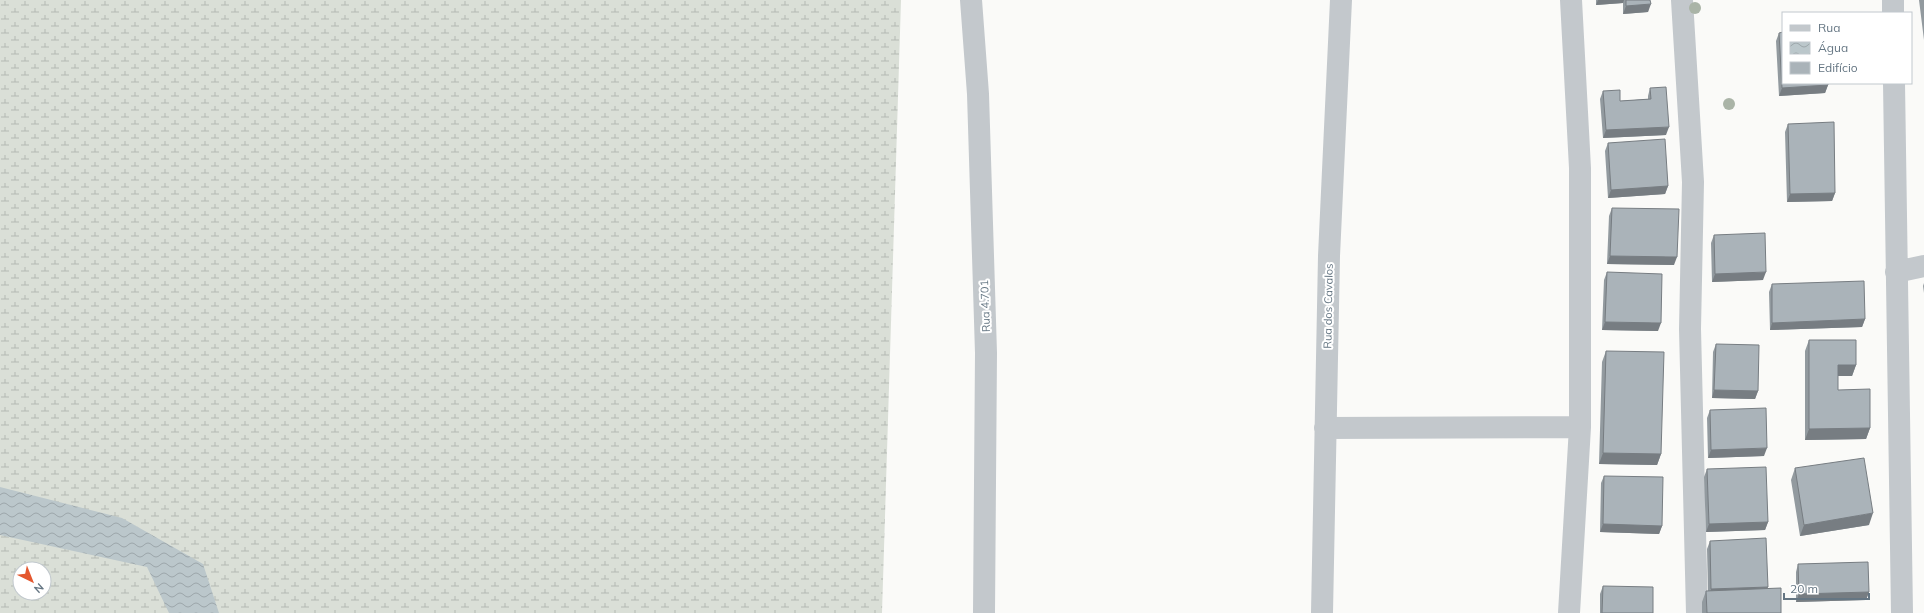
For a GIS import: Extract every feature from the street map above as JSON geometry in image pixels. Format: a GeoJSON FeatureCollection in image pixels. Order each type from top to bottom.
{"type":"FeatureCollection","features":[{"type":"Feature","properties":{"kind":"street","name":"Rua 4.701"},"geometry":{"type":"LineString","coordinates":[[971,0],[978,94],[986,353],[984,613]]}},
{"type":"Feature","properties":{"kind":"street","name":"Rua dos Cavalos"},"geometry":{"type":"LineString","coordinates":[[1322,613],[1329,256],[1341,0]]}},
{"type":"Feature","properties":{"kind":"street"},"geometry":{"type":"LineString","coordinates":[[1569,613],[1580,426],[1580,168],[1572,0]]}},
{"type":"Feature","properties":{"kind":"street"},"geometry":{"type":"LineString","coordinates":[[1682,0],[1693,182],[1690,330],[1696,613]]}},
{"type":"Feature","properties":{"kind":"street"},"geometry":{"type":"LineString","coordinates":[[1893,0],[1893,12]]}},
{"type":"Feature","properties":{"kind":"street"},"geometry":{"type":"LineString","coordinates":[[1894,84],[1902,613]]}},
{"type":"Feature","properties":{"kind":"street"},"geometry":{"type":"LineString","coordinates":[[1896,272],[1924,266]]}},
{"type":"Feature","properties":{"kind":"street"},"geometry":{"type":"LineString","coordinates":[[1325,428],[1580,426]]}},
{"type":"Feature","properties":{"kind":"green space"},"geometry":{"type":"Polygon","coordinates":[[[0,0],[901,0],[882,613],[0,613],[0,0]]]}},
{"type":"Feature","properties":{"kind":"water"},"geometry":{"type":"Polygon","coordinates":[[[0,487],[122,518],[203,564],[219,613],[169,613],[147,567],[0,535],[0,487]]]}},
{"type":"Feature","properties":{"kind":"building"},"geometry":{"type":"Polygon","coordinates":[[[1626,0],[1650,0],[1651,4],[1626,6],[1626,0]]]}},
{"type":"Feature","properties":{"kind":"building"},"geometry":{"type":"Polygon","coordinates":[[[1782,32],[1782,84],[1828,85],[1782,88],[1779,33],[1782,32]]]}},
{"type":"Feature","properties":{"kind":"building"},"geometry":{"type":"Polygon","coordinates":[[[1666,87],[1669,127],[1606,130],[1603,91],[1620,90],[1620,101],[1651,99],[1650,88],[1666,87]]]}},
{"type":"Feature","properties":{"kind":"building"},"geometry":{"type":"Polygon","coordinates":[[[1834,122],[1835,193],[1790,194],[1788,124],[1834,122]]]}},
{"type":"Feature","properties":{"kind":"building"},"geometry":{"type":"Polygon","coordinates":[[[1665,139],[1668,186],[1611,190],[1608,143],[1665,139]]]}},
{"type":"Feature","properties":{"kind":"building"},"geometry":{"type":"Polygon","coordinates":[[[1612,208],[1679,209],[1677,257],[1610,256],[1612,208]]]}},
{"type":"Feature","properties":{"kind":"building"},"geometry":{"type":"Polygon","coordinates":[[[1765,233],[1766,272],[1715,274],[1714,235],[1765,233]]]}},
{"type":"Feature","properties":{"kind":"building"},"geometry":{"type":"Polygon","coordinates":[[[1607,272],[1662,274],[1661,323],[1605,322],[1607,272]]]}},
{"type":"Feature","properties":{"kind":"building"},"geometry":{"type":"Polygon","coordinates":[[[1864,281],[1865,319],[1772,323],[1772,284],[1864,281]]]}},
{"type":"Feature","properties":{"kind":"building"},"geometry":{"type":"Polygon","coordinates":[[[1809,340],[1856,340],[1856,365],[1838,365],[1838,390],[1870,389],[1870,428],[1809,429],[1809,340]]]}},
{"type":"Feature","properties":{"kind":"building"},"geometry":{"type":"Polygon","coordinates":[[[1716,344],[1759,345],[1758,391],[1714,390],[1716,344]]]}},
{"type":"Feature","properties":{"kind":"building"},"geometry":{"type":"Polygon","coordinates":[[[1606,351],[1664,352],[1661,454],[1603,453],[1606,351]]]}},
{"type":"Feature","properties":{"kind":"building"},"geometry":{"type":"Polygon","coordinates":[[[1766,408],[1767,448],[1711,450],[1710,410],[1766,408]]]}},
{"type":"Feature","properties":{"kind":"building"},"geometry":{"type":"Polygon","coordinates":[[[1864,458],[1873,513],[1804,525],[1795,468],[1864,458]]]}},
{"type":"Feature","properties":{"kind":"building"},"geometry":{"type":"Polygon","coordinates":[[[1766,467],[1768,522],[1709,524],[1707,469],[1766,467]]]}},
{"type":"Feature","properties":{"kind":"building"},"geometry":{"type":"Polygon","coordinates":[[[1604,476],[1663,477],[1662,526],[1603,524],[1604,476]]]}},
{"type":"Feature","properties":{"kind":"building"},"geometry":{"type":"Polygon","coordinates":[[[1766,538],[1768,587],[1711,589],[1710,541],[1766,538]]]}},
{"type":"Feature","properties":{"kind":"building"},"geometry":{"type":"Polygon","coordinates":[[[1868,562],[1869,592],[1799,594],[1798,564],[1868,562]]]}},
{"type":"Feature","properties":{"kind":"building"},"geometry":{"type":"Polygon","coordinates":[[[1603,586],[1653,587],[1653,613],[1602,613],[1603,586]]]}},
{"type":"Feature","properties":{"kind":"building"},"geometry":{"type":"Polygon","coordinates":[[[1781,588],[1781,613],[1707,613],[1706,591],[1781,588]]]}}]}
